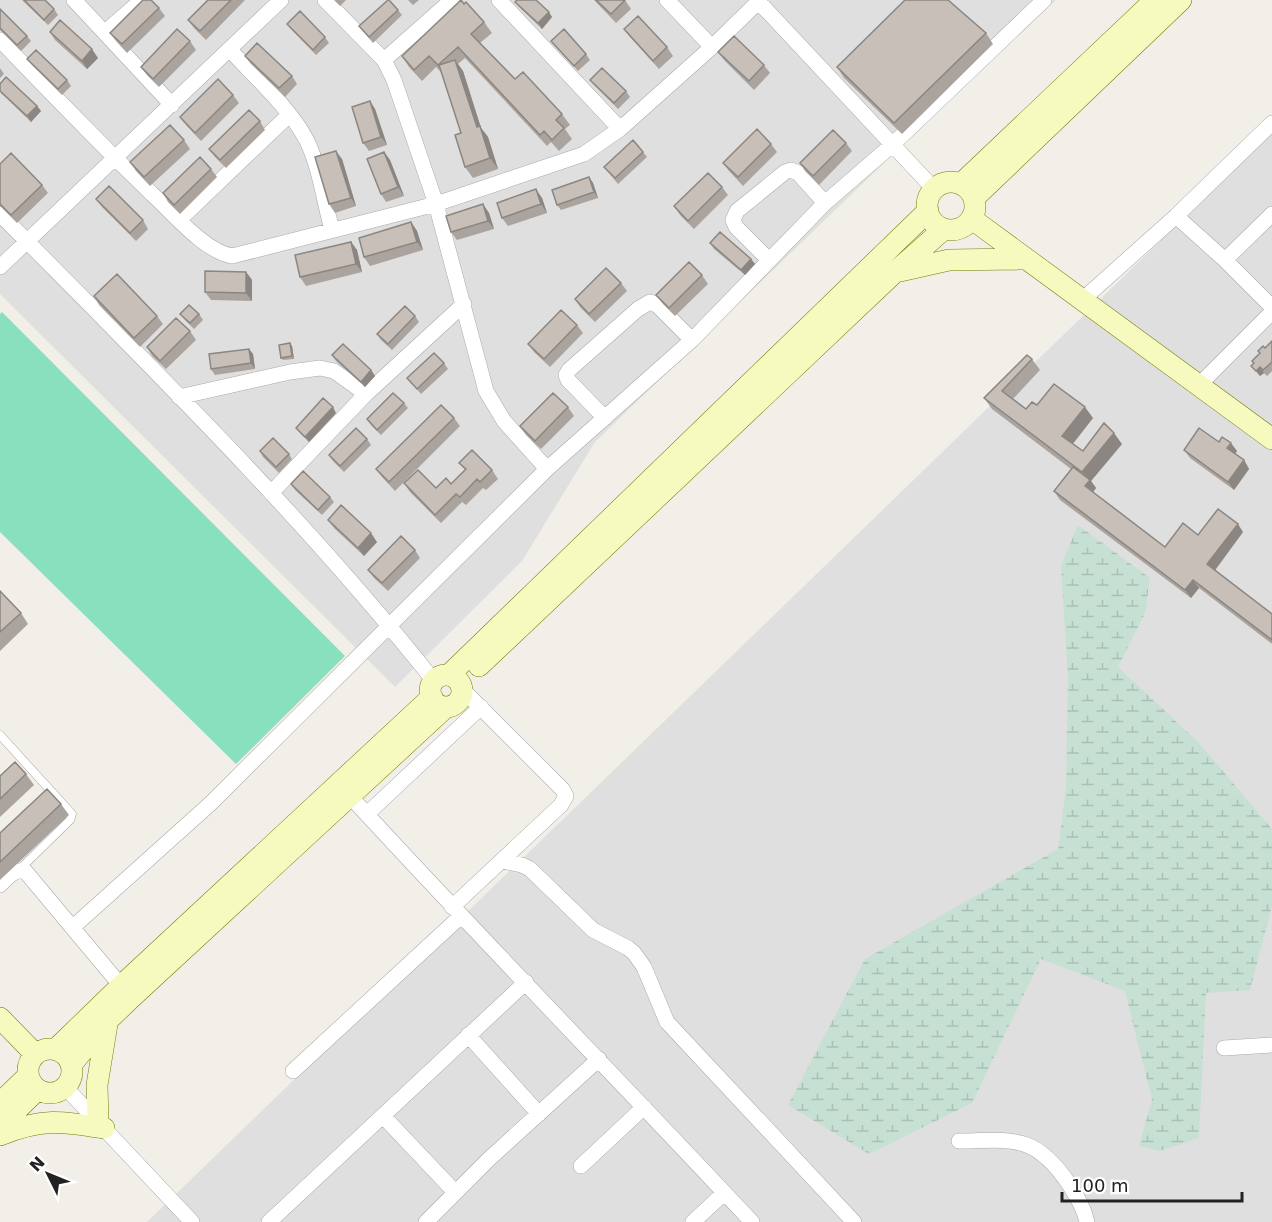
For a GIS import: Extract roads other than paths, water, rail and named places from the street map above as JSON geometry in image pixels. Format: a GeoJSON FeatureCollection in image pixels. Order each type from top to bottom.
{"type":"FeatureCollection","features":[{"type":"Feature","properties":{"kind":"main road"},"geometry":{"type":"LineString","coordinates":[[968,191],[1155,0]]}},
{"type":"Feature","properties":{"kind":"main road"},"geometry":{"type":"LineString","coordinates":[[968,191],[1181,0]]}},
{"type":"Feature","properties":{"kind":"main road"},"geometry":{"type":"LineString","coordinates":[[947,182],[968,191],[975,213],[972,219],[960,229],[944,229],[933,222],[927,203],[934,189],[947,182]]}},
{"type":"Feature","properties":{"kind":"main road"},"geometry":{"type":"LineString","coordinates":[[56,1049],[126,992],[349,795],[447,689],[928,211]]}},
{"type":"Feature","properties":{"kind":"main road"},"geometry":{"type":"LineString","coordinates":[[972,219],[1272,439]]}},
{"type":"Feature","properties":{"kind":"main road"},"geometry":{"type":"LineString","coordinates":[[71,1065],[107,1021],[126,992],[447,689],[944,229]]}},
{"type":"Feature","properties":{"kind":"main road"},"geometry":{"type":"LineString","coordinates":[[895,272],[949,260],[1024,258]]}},
{"type":"Feature","properties":{"kind":"main road"},"geometry":{"type":"LineString","coordinates":[[0,1018],[35,1054]]}},
{"type":"Feature","properties":{"kind":"main road"},"geometry":{"type":"LineString","coordinates":[[0,1135],[28,1124],[44,1121],[101,1125],[98,1077],[107,1021]]}},
{"type":"Feature","properties":{"kind":"main road"},"geometry":{"type":"LineString","coordinates":[[45,1049],[56,1049],[66,1055],[71,1065],[71,1077],[65,1087],[52,1093],[33,1083],[28,1064],[35,1054],[45,1049]]}},
{"type":"Feature","properties":{"kind":"main road"},"geometry":{"type":"LineString","coordinates":[[0,1103],[33,1083]]}},
{"type":"Feature","properties":{"kind":"main road"},"geometry":{"type":"LineString","coordinates":[[0,1126],[33,1083]]}},
{"type":"Feature","properties":{"kind":"street"},"geometry":{"type":"LineString","coordinates":[[74,0],[172,105]]}},
{"type":"Feature","properties":{"kind":"street"},"geometry":{"type":"LineString","coordinates":[[105,32],[142,0]]}},
{"type":"Feature","properties":{"kind":"street"},"geometry":{"type":"LineString","coordinates":[[325,0],[384,60],[394,81],[436,204],[486,391],[504,421],[546,469]]}},
{"type":"Feature","properties":{"kind":"street"},"geometry":{"type":"LineString","coordinates":[[384,60],[452,0]]}},
{"type":"Feature","properties":{"kind":"street"},"geometry":{"type":"LineString","coordinates":[[499,0],[620,129]]}},
{"type":"Feature","properties":{"kind":"street"},"geometry":{"type":"LineString","coordinates":[[667,0],[712,47]]}},
{"type":"Feature","properties":{"kind":"street"},"geometry":{"type":"LineString","coordinates":[[73,927],[210,804],[546,469],[692,340],[825,203],[892,145],[1044,0]]}},
{"type":"Feature","properties":{"kind":"street"},"geometry":{"type":"LineString","coordinates":[[0,40],[179,220],[212,248],[231,256],[436,204],[584,154],[620,129],[712,47],[759,1],[934,189]]}},
{"type":"Feature","properties":{"kind":"street"},"geometry":{"type":"LineString","coordinates":[[0,267],[230,50],[272,3]]}},
{"type":"Feature","properties":{"kind":"street"},"geometry":{"type":"LineString","coordinates":[[230,50],[289,115],[307,141],[332,230]]}},
{"type":"Feature","properties":{"kind":"street"},"geometry":{"type":"LineString","coordinates":[[179,220],[289,115]]}},
{"type":"Feature","properties":{"kind":"street"},"geometry":{"type":"LineString","coordinates":[[1081,301],[1176,216],[1272,123]]}},
{"type":"Feature","properties":{"kind":"street"},"geometry":{"type":"LineString","coordinates":[[769,260],[736,227],[733,220],[737,211],[785,172],[791,170],[798,173],[825,203]]}},
{"type":"Feature","properties":{"kind":"street"},"geometry":{"type":"LineString","coordinates":[[0,214],[271,493],[447,689],[481,707],[563,790],[566,796],[561,805],[502,861],[456,911],[293,1071]]}},
{"type":"Feature","properties":{"kind":"street"},"geometry":{"type":"LineString","coordinates":[[1225,260],[1272,214]]}},
{"type":"Feature","properties":{"kind":"street"},"geometry":{"type":"LineString","coordinates":[[1176,216],[1272,307]]}},
{"type":"Feature","properties":{"kind":"street"},"geometry":{"type":"LineString","coordinates":[[605,418],[568,380],[568,370],[638,309],[650,302],[657,305],[692,340]]}},
{"type":"Feature","properties":{"kind":"street"},"geometry":{"type":"LineString","coordinates":[[271,493],[366,394],[464,304]]}},
{"type":"Feature","properties":{"kind":"street"},"geometry":{"type":"LineString","coordinates":[[1199,386],[1272,312]]}},
{"type":"Feature","properties":{"kind":"street"},"geometry":{"type":"LineString","coordinates":[[180,397],[290,372],[320,368],[334,371],[366,394]]}},
{"type":"Feature","properties":{"kind":"street"},"geometry":{"type":"LineString","coordinates":[[367,814],[481,707]]}},
{"type":"Feature","properties":{"kind":"street"},"geometry":{"type":"LineString","coordinates":[[349,795],[456,911],[752,1222]]}},
{"type":"Feature","properties":{"kind":"street"},"geometry":{"type":"LineString","coordinates":[[502,861],[530,869],[593,930],[634,953],[644,967],[667,1022],[854,1222]]}},
{"type":"Feature","properties":{"kind":"street"},"geometry":{"type":"LineString","coordinates":[[0,885],[12,873],[19,870],[25,871],[126,992]]}},
{"type":"Feature","properties":{"kind":"street"},"geometry":{"type":"LineString","coordinates":[[269,1222],[526,982]]}},
{"type":"Feature","properties":{"kind":"street"},"geometry":{"type":"LineString","coordinates":[[468,1035],[539,1114]]}},
{"type":"Feature","properties":{"kind":"street"},"geometry":{"type":"LineString","coordinates":[[1224,1048],[1272,1045]]}},
{"type":"Feature","properties":{"kind":"street"},"geometry":{"type":"LineString","coordinates":[[426,1222],[454,1191],[599,1059]]}},
{"type":"Feature","properties":{"kind":"street"},"geometry":{"type":"LineString","coordinates":[[65,1087],[192,1222]]}},
{"type":"Feature","properties":{"kind":"street"},"geometry":{"type":"LineString","coordinates":[[582,1166],[644,1107]]}},
{"type":"Feature","properties":{"kind":"street"},"geometry":{"type":"LineString","coordinates":[[383,1116],[454,1191]]}},
{"type":"Feature","properties":{"kind":"street"},"geometry":{"type":"LineString","coordinates":[[959,1141],[1009,1140],[1023,1142],[1038,1149],[1064,1177],[1082,1204],[1087,1222]]}},
{"type":"Feature","properties":{"kind":"street"},"geometry":{"type":"LineString","coordinates":[[693,1222],[724,1193]]}},
{"type":"Feature","properties":{"kind":"lane"},"geometry":{"type":"LineString","coordinates":[[0,735],[72,814],[70,820],[19,870]]}}]}
